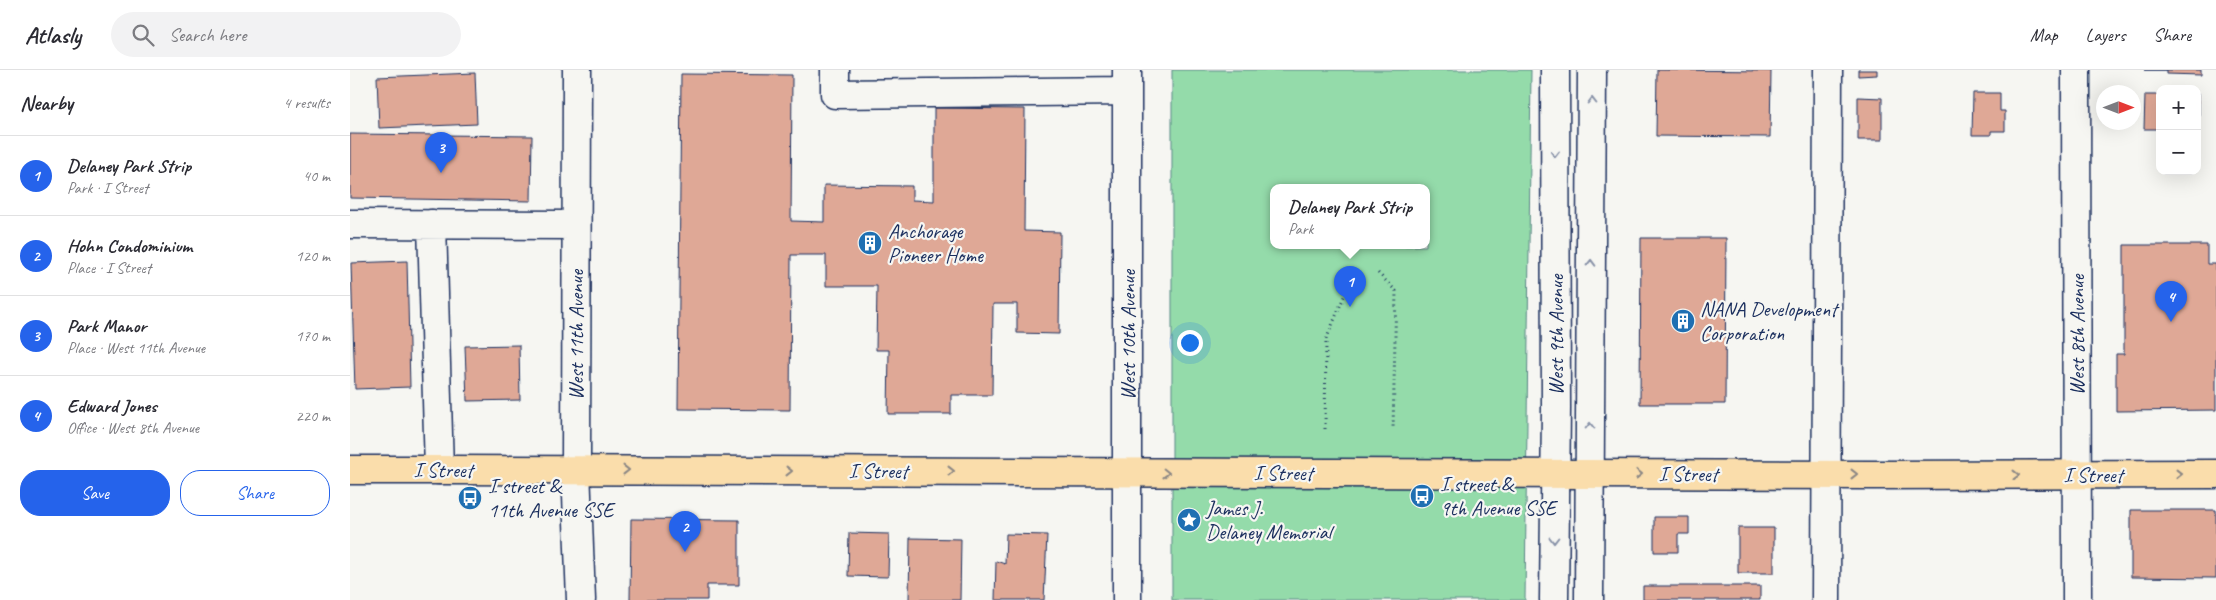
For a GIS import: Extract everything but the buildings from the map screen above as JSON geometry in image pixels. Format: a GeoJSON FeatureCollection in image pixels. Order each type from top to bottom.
{"type":"FeatureCollection","features":[{"type":"Feature","properties":{"kind":"main road","name":"I Street"},"geometry":{"type":"LineString","coordinates":[[350,470],[2216,474]]}},
{"type":"Feature","properties":{"kind":"street","name":"West 11th Avenue"},"geometry":{"type":"LineString","coordinates":[[576,70],[576,469],[581,600]]}},
{"type":"Feature","properties":{"kind":"street"},"geometry":{"type":"LineString","coordinates":[[835,70],[835,94],[1127,80]]}},
{"type":"Feature","properties":{"kind":"street","name":"West 9th Avenue"},"geometry":{"type":"LineString","coordinates":[[1554,600],[1556,408],[1555,70]]}},
{"type":"Feature","properties":{"kind":"street","name":"West 9th Avenue"},"geometry":{"type":"LineString","coordinates":[[1589,600],[1592,70]]}},
{"type":"Feature","properties":{"kind":"street"},"geometry":{"type":"LineString","coordinates":[[1826,600],[1828,70]]}},
{"type":"Feature","properties":{"kind":"street","name":"West 8th Avenue"},"geometry":{"type":"LineString","coordinates":[[2076,70],[2077,600]]}},
{"type":"Feature","properties":{"kind":"street","name":"West 10th Avenue"},"geometry":{"type":"LineString","coordinates":[[1127,80],[1127,600]]}},
{"type":"Feature","properties":{"kind":"street"},"geometry":{"type":"LineString","coordinates":[[350,224],[576,225]]}},
{"type":"Feature","properties":{"kind":"street"},"geometry":{"type":"LineString","coordinates":[[432,224],[439,470]]}},
{"type":"Feature","properties":{"kind":"path"},"geometry":{"type":"LineString","coordinates":[[1378,273],[1396,291],[1393,430]]}},
{"type":"Feature","properties":{"kind":"path"},"geometry":{"type":"LineString","coordinates":[[1325,429],[1326,340],[1350,282]]}},
{"type":"Feature","properties":{"kind":"green space"},"geometry":{"type":"Polygon","coordinates":[[[1172,70],[1531,70],[1525,600],[1172,600],[1172,70]]]}},
{"type":"Feature","properties":{"kind":"place","name":"Park Manor"},"geometry":{"type":"Point","coordinates":[441,173]}},
{"type":"Feature","properties":{"kind":"place","name":"Anchorage Pioneer Home"},"geometry":{"type":"Point","coordinates":[870,243]}},
{"type":"Feature","properties":{"kind":"place","name":"Delaney Park Strip"},"geometry":{"type":"Point","coordinates":[1350,307]}},
{"type":"Feature","properties":{"kind":"place","name":"NANA Development Corporation"},"geometry":{"type":"Point","coordinates":[1683,321]}},
{"type":"Feature","properties":{"kind":"place","name":"Edward Jones"},"geometry":{"type":"Point","coordinates":[2171,322]}},
{"type":"Feature","properties":{"kind":"place","name":"I street & 9th Avenue SSE"},"geometry":{"type":"Point","coordinates":[1422,496]}},
{"type":"Feature","properties":{"kind":"place","name":"I street & 11th Avenue SSE"},"geometry":{"type":"Point","coordinates":[470,498]}},
{"type":"Feature","properties":{"kind":"place","name":"James J. Delaney Memorial"},"geometry":{"type":"Point","coordinates":[1189,520]}},
{"type":"Feature","properties":{"kind":"place","name":"Hohn Condominium"},"geometry":{"type":"Point","coordinates":[685,552]}}]}
